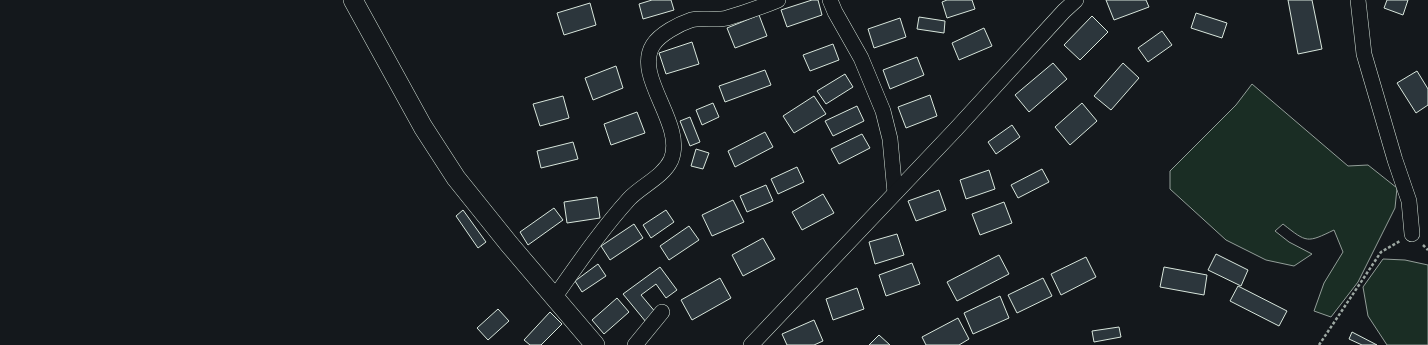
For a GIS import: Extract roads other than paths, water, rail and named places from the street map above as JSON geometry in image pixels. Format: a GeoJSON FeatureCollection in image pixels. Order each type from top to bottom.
{"type":"FeatureCollection","features":[{"type":"Feature","properties":{"kind":"street"},"geometry":{"type":"LineString","coordinates":[[353,0],[423,127],[456,178],[508,244],[594,345]]}},
{"type":"Feature","properties":{"kind":"street"},"geometry":{"type":"LineString","coordinates":[[554,298],[606,226],[631,197],[655,178],[670,162],[674,152],[673,136],[650,73],[649,55],[654,44],[667,32],[691,20],[724,18],[778,0]]}},
{"type":"Feature","properties":{"kind":"street"},"geometry":{"type":"LineString","coordinates":[[830,0],[834,12],[861,58],[883,111],[890,140],[895,193]]}},
{"type":"Feature","properties":{"kind":"street"},"geometry":{"type":"LineString","coordinates":[[751,345],[1076,0]]}},
{"type":"Feature","properties":{"kind":"street"},"geometry":{"type":"LineString","coordinates":[[1358,0],[1364,54],[1394,160],[1409,201],[1412,234]]}},
{"type":"Feature","properties":{"kind":"street"},"geometry":{"type":"LineString","coordinates":[[635,345],[662,312]]}}]}
